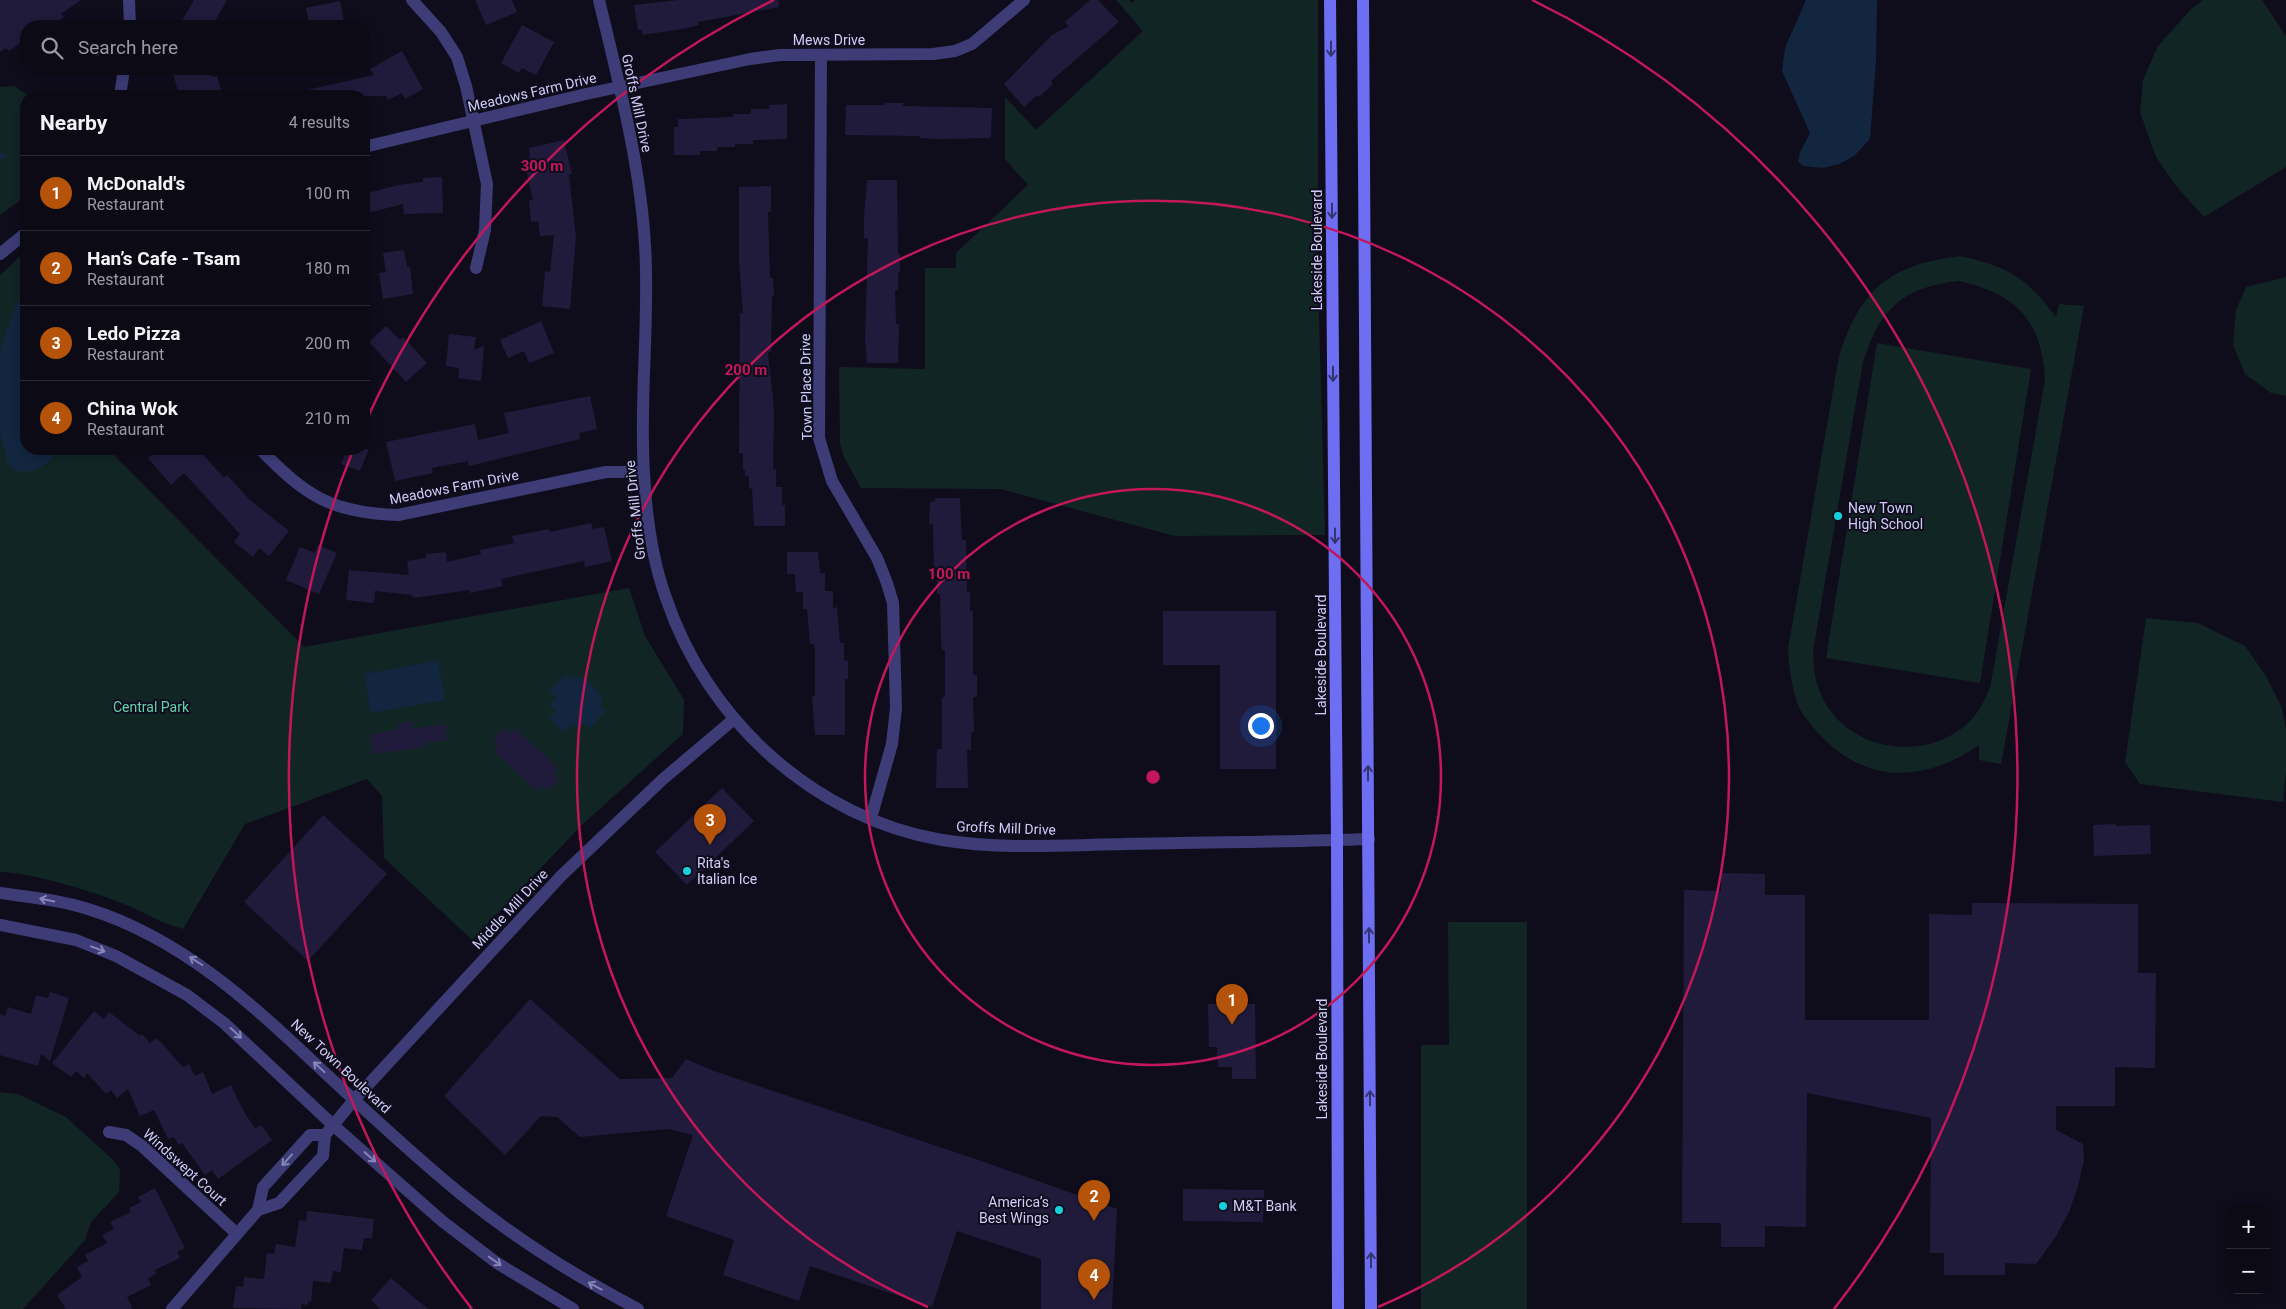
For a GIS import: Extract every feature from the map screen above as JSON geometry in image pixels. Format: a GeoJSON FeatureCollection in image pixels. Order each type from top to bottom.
{"type":"FeatureCollection","features":[{"type":"Feature","properties":{"kind":"main road","name":"Lakeside Boulevard"},"geometry":{"type":"LineString","coordinates":[[1330,0],[1337,840],[1338,1309]]}},
{"type":"Feature","properties":{"kind":"main road"},"geometry":{"type":"LineString","coordinates":[[1363,0],[1371,1309]]}},
{"type":"Feature","properties":{"kind":"street"},"geometry":{"type":"LineString","coordinates":[[129,0],[130,20]]}},
{"type":"Feature","properties":{"kind":"street"},"geometry":{"type":"LineString","coordinates":[[412,0],[441,32],[457,57],[466,86],[487,184],[488,208],[476,268]]}},
{"type":"Feature","properties":{"kind":"street","name":"Groffs Mill Drive"},"geometry":{"type":"LineString","coordinates":[[599,0],[639,184],[645,246],[644,472],[653,552],[666,598],[683,640],[704,679],[734,719],[769,757],[844,808],[926,836],[983,844],[1085,845],[1369,839]]}},
{"type":"Feature","properties":{"kind":"street","name":"Mews Drive"},"geometry":{"type":"LineString","coordinates":[[619,87],[750,59],[780,55],[933,54],[955,51],[972,44],[1024,0]]}},
{"type":"Feature","properties":{"kind":"street","name":"Town Place Drive"},"geometry":{"type":"LineString","coordinates":[[822,55],[819,438],[832,481],[876,558],[888,583],[893,603],[896,708],[892,744],[871,818]]}},
{"type":"Feature","properties":{"kind":"street"},"geometry":{"type":"LineString","coordinates":[[121,90],[123,75]]}},
{"type":"Feature","properties":{"kind":"street","name":"Meadows Farm Drive"},"geometry":{"type":"LineString","coordinates":[[370,146],[619,87]]}},
{"type":"Feature","properties":{"kind":"street"},"geometry":{"type":"LineString","coordinates":[[0,254],[20,238]]}},
{"type":"Feature","properties":{"kind":"street","name":"Meadows Farm Drive"},"geometry":{"type":"LineString","coordinates":[[266,455],[283,473],[312,495],[340,508],[369,514],[398,515],[606,472],[644,472]]}},
{"type":"Feature","properties":{"kind":"street","name":"Middle Mill Drive"},"geometry":{"type":"LineString","coordinates":[[172,1309],[236,1233],[258,1210],[279,1203],[323,1156],[329,1130],[354,1100],[561,876],[662,780],[734,719]]}},
{"type":"Feature","properties":{"kind":"street","name":"New Town Boulevard"},"geometry":{"type":"LineString","coordinates":[[0,893],[40,898],[88,908],[170,944],[208,968],[247,1000],[354,1100],[462,1195],[518,1238],[573,1274],[638,1309]]}},
{"type":"Feature","properties":{"kind":"street"},"geometry":{"type":"LineString","coordinates":[[0,925],[76,940],[116,956],[187,995],[224,1022],[329,1130],[497,1263],[573,1309]]}},
{"type":"Feature","properties":{"kind":"street","name":"Middle Mill Drive"},"geometry":{"type":"LineString","coordinates":[[258,1210],[263,1187],[310,1135],[329,1130]]}},
{"type":"Feature","properties":{"kind":"street","name":"Windswept Court"},"geometry":{"type":"LineString","coordinates":[[109,1132],[126,1135],[142,1146],[236,1233]]}},
{"type":"Feature","properties":{"kind":"green space"},"geometry":{"type":"Polygon","coordinates":[[[1116,0],[1129,0],[1132,3],[1135,0],[1318,0],[1318,206],[1316,208],[1325,535],[1175,536],[1000,489],[861,488],[844,457],[840,444],[839,367],[925,369],[925,268],[956,268],[956,253],[1028,185],[1005,159],[1005,97],[1036,130],[1143,31],[1116,0]]]}},
{"type":"Feature","properties":{"kind":"green space"},"geometry":{"type":"Polygon","coordinates":[[[2203,0],[2262,0],[2286,36],[2286,167],[2204,217],[2177,187],[2156,157],[2140,112],[2143,80],[2158,46],[2191,9],[2203,0]]]}},
{"type":"Feature","properties":{"kind":"green space"},"geometry":{"type":"Polygon","coordinates":[[[14,86],[20,90],[20,200],[0,215],[0,87],[14,86]]]}},
{"type":"Feature","properties":{"kind":"green space"},"geometry":{"type":"Polygon","coordinates":[[[1960,256],[2004,270],[2025,283],[2035,292],[2056,317],[2059,304],[2084,306],[2001,764],[1979,760],[1979,745],[1959,757],[1938,766],[1918,771],[1897,773],[1877,770],[1858,763],[1839,752],[1821,736],[1804,715],[1797,702],[1793,689],[1788,649],[1839,356],[1857,313],[1868,297],[1881,284],[1896,274],[1914,266],[1960,256]],[[1959,281],[1939,284],[1908,295],[1896,304],[1877,328],[1863,362],[1813,651],[1817,682],[1820,692],[1831,712],[1846,727],[1865,738],[1886,745],[1907,747],[1929,744],[1950,736],[1972,719],[1990,688],[2045,380],[2043,359],[2038,341],[2032,326],[2023,313],[2011,302],[1979,287],[1959,281]]]}},
{"type":"Feature","properties":{"kind":"green space","name":"Central Park"},"geometry":{"type":"Polygon","coordinates":[[[20,257],[20,455],[114,455],[304,647],[629,588],[645,636],[684,700],[683,734],[582,825],[472,940],[384,858],[382,796],[367,779],[245,824],[183,929],[119,902],[76,887],[28,875],[0,872],[0,275],[20,257]]]}},
{"type":"Feature","properties":{"kind":"green space"},"geometry":{"type":"Polygon","coordinates":[[[2286,277],[2286,396],[2271,393],[2245,374],[2233,345],[2236,310],[2246,287],[2286,277]]]}},
{"type":"Feature","properties":{"kind":"green space"},"geometry":{"type":"Polygon","coordinates":[[[1877,343],[2031,369],[1980,683],[1826,658],[1877,343]]]}},
{"type":"Feature","properties":{"kind":"green space"},"geometry":{"type":"Polygon","coordinates":[[[2146,618],[2198,623],[2245,646],[2266,676],[2282,708],[2286,730],[2286,771],[2283,802],[2140,784],[2125,762],[2146,618]]]}},
{"type":"Feature","properties":{"kind":"green space"},"geometry":{"type":"Polygon","coordinates":[[[1448,922],[1527,922],[1527,1309],[1421,1309],[1421,1045],[1449,1045],[1448,922]]]}},
{"type":"Feature","properties":{"kind":"green space"},"geometry":{"type":"Polygon","coordinates":[[[0,1092],[18,1094],[66,1117],[112,1159],[120,1169],[119,1192],[91,1222],[85,1240],[23,1309],[0,1309],[0,1092]]]}},
{"type":"Feature","properties":{"kind":"water"},"geometry":{"type":"Polygon","coordinates":[[[1806,0],[1877,0],[1876,62],[1870,139],[1854,156],[1839,164],[1823,168],[1803,166],[1798,161],[1800,152],[1810,133],[1782,71],[1785,48],[1806,0]]]}},
{"type":"Feature","properties":{"kind":"water"},"geometry":{"type":"Polygon","coordinates":[[[20,298],[20,455],[54,455],[41,468],[23,472],[15,471],[7,461],[0,433],[0,350],[20,298]]]}},
{"type":"Feature","properties":{"kind":"water"},"geometry":{"type":"Polygon","coordinates":[[[438,661],[445,700],[371,713],[364,674],[438,661]]]}},
{"type":"Feature","properties":{"kind":"water"},"geometry":{"type":"Polygon","coordinates":[[[566,674],[571,680],[574,677],[585,680],[596,688],[602,702],[600,705],[606,711],[589,728],[584,724],[577,730],[571,724],[563,732],[549,718],[556,711],[550,705],[557,698],[549,691],[566,674]]]}},
{"type":"Feature","properties":{"kind":"building"},"geometry":{"type":"Polygon","coordinates":[[[0,0],[81,0],[61,14],[64,17],[60,20],[20,20],[20,43],[9,51],[6,48],[0,52],[0,0]]]}},
{"type":"Feature","properties":{"kind":"building"},"geometry":{"type":"Polygon","coordinates":[[[194,0],[227,0],[215,20],[182,20],[194,0]]]}},
{"type":"Feature","properties":{"kind":"building"},"geometry":{"type":"Polygon","coordinates":[[[475,0],[512,0],[517,12],[486,25],[475,0]]]}},
{"type":"Feature","properties":{"kind":"building"},"geometry":{"type":"Polygon","coordinates":[[[678,0],[778,0],[779,7],[698,22],[699,25],[682,29],[642,35],[642,30],[638,30],[634,5],[678,0]]]}},
{"type":"Feature","properties":{"kind":"building"},"geometry":{"type":"Polygon","coordinates":[[[1090,0],[1098,0],[1119,22],[1051,81],[1053,84],[1039,97],[1037,95],[1024,107],[1004,84],[1052,35],[1069,26],[1065,22],[1090,0]]]}},
{"type":"Feature","properties":{"kind":"building"},"geometry":{"type":"Polygon","coordinates":[[[340,1],[344,20],[309,20],[306,8],[340,1]]]}},
{"type":"Feature","properties":{"kind":"building"},"geometry":{"type":"Polygon","coordinates":[[[522,25],[554,42],[536,75],[522,68],[519,73],[501,63],[522,25]]]}},
{"type":"Feature","properties":{"kind":"building"},"geometry":{"type":"Polygon","coordinates":[[[402,51],[423,89],[405,99],[402,93],[388,100],[386,96],[370,96],[370,90],[307,90],[374,75],[370,69],[402,51]]]}},
{"type":"Feature","properties":{"kind":"building"},"geometry":{"type":"Polygon","coordinates":[[[174,75],[217,76],[221,90],[178,90],[174,75]]]}},
{"type":"Feature","properties":{"kind":"building"},"geometry":{"type":"Polygon","coordinates":[[[885,103],[903,103],[903,106],[992,108],[991,138],[938,139],[919,138],[920,136],[845,135],[846,105],[885,105],[885,103]]]}},
{"type":"Feature","properties":{"kind":"building"},"geometry":{"type":"Polygon","coordinates":[[[787,104],[787,139],[753,140],[753,144],[735,144],[735,147],[717,147],[717,151],[700,151],[700,155],[674,155],[674,127],[678,127],[678,119],[733,117],[733,114],[751,114],[751,109],[769,109],[769,105],[787,104]]]}},
{"type":"Feature","properties":{"kind":"building"},"geometry":{"type":"Polygon","coordinates":[[[564,140],[572,174],[569,175],[576,238],[570,309],[542,306],[545,271],[550,272],[554,235],[540,236],[538,221],[531,222],[529,200],[533,200],[525,165],[530,164],[529,148],[564,140]]]}},
{"type":"Feature","properties":{"kind":"building"},"geometry":{"type":"Polygon","coordinates":[[[442,177],[443,213],[404,214],[403,204],[370,212],[370,192],[398,185],[423,182],[423,178],[442,177]]]}},
{"type":"Feature","properties":{"kind":"building"},"geometry":{"type":"Polygon","coordinates":[[[867,180],[897,180],[900,272],[898,273],[898,290],[895,290],[896,324],[899,324],[898,363],[867,363],[865,341],[868,238],[864,238],[864,217],[867,180]]]}},
{"type":"Feature","properties":{"kind":"building"},"geometry":{"type":"Polygon","coordinates":[[[771,186],[771,211],[768,212],[770,278],[773,278],[774,296],[772,296],[771,352],[768,352],[774,409],[773,469],[776,469],[776,487],[782,487],[782,505],[785,505],[785,526],[754,526],[752,489],[749,488],[749,476],[745,476],[745,470],[743,470],[743,453],[739,453],[740,313],[743,313],[739,261],[739,187],[771,186]]]}},
{"type":"Feature","properties":{"kind":"building"},"geometry":{"type":"Polygon","coordinates":[[[404,250],[407,267],[410,267],[413,294],[383,299],[379,273],[386,272],[383,253],[404,250]]]}},
{"type":"Feature","properties":{"kind":"building"},"geometry":{"type":"Polygon","coordinates":[[[541,321],[554,353],[529,363],[524,351],[508,358],[500,340],[541,321]]]}},
{"type":"Feature","properties":{"kind":"building"},"geometry":{"type":"Polygon","coordinates":[[[386,326],[400,340],[403,337],[427,363],[406,382],[370,341],[386,326]]]}},
{"type":"Feature","properties":{"kind":"building"},"geometry":{"type":"Polygon","coordinates":[[[449,334],[476,337],[474,350],[484,346],[481,381],[458,378],[459,368],[446,366],[449,334]]]}},
{"type":"Feature","properties":{"kind":"building"},"geometry":{"type":"Polygon","coordinates":[[[590,396],[597,429],[579,433],[580,439],[469,466],[468,461],[432,468],[433,473],[395,481],[386,442],[475,424],[478,440],[509,433],[504,413],[590,396]]]}},
{"type":"Feature","properties":{"kind":"building"},"geometry":{"type":"Polygon","coordinates":[[[151,455],[203,455],[224,478],[227,475],[250,500],[289,531],[269,556],[259,548],[253,557],[234,542],[240,534],[184,473],[171,485],[148,458],[151,455]]]}},
{"type":"Feature","properties":{"kind":"building"},"geometry":{"type":"Polygon","coordinates":[[[345,455],[367,455],[360,471],[341,464],[345,455]]]}},
{"type":"Feature","properties":{"kind":"building"},"geometry":{"type":"Polygon","coordinates":[[[935,498],[960,498],[962,540],[966,540],[967,592],[970,592],[970,611],[973,611],[973,675],[977,675],[977,697],[973,697],[974,732],[971,732],[971,750],[967,750],[968,788],[936,788],[937,749],[942,749],[942,697],[945,697],[945,650],[942,650],[941,640],[940,594],[937,594],[937,577],[934,577],[933,524],[929,524],[930,502],[935,502],[935,498]]]}},
{"type":"Feature","properties":{"kind":"building"},"geometry":{"type":"Polygon","coordinates":[[[591,523],[593,529],[604,527],[612,561],[585,567],[584,561],[501,579],[503,586],[470,593],[470,590],[413,598],[412,595],[375,591],[374,603],[346,600],[349,570],[409,575],[407,561],[426,558],[426,554],[446,552],[447,562],[481,554],[480,550],[514,543],[512,536],[549,529],[550,532],[591,523]]]}},
{"type":"Feature","properties":{"kind":"building"},"geometry":{"type":"Polygon","coordinates":[[[318,545],[337,553],[319,594],[286,580],[300,547],[315,553],[318,545]]]}},
{"type":"Feature","properties":{"kind":"building"},"geometry":{"type":"Polygon","coordinates":[[[787,552],[818,552],[820,573],[825,573],[825,591],[833,591],[833,608],[837,607],[840,643],[844,643],[844,660],[848,661],[848,679],[845,679],[845,735],[815,735],[812,696],[815,696],[814,644],[810,644],[807,609],[803,609],[803,592],[796,592],[795,574],[787,574],[787,552]]]}},
{"type":"Feature","properties":{"kind":"building"},"geometry":{"type":"Polygon","coordinates":[[[1163,611],[1276,611],[1276,769],[1220,769],[1220,665],[1163,665],[1163,611]]]}},
{"type":"Feature","properties":{"kind":"building"},"geometry":{"type":"Polygon","coordinates":[[[411,721],[412,729],[445,724],[447,740],[425,743],[425,747],[373,754],[370,734],[398,730],[397,724],[411,721]]]}},
{"type":"Feature","properties":{"kind":"building"},"geometry":{"type":"Polygon","coordinates":[[[504,728],[511,734],[515,728],[558,768],[553,774],[559,779],[549,791],[542,785],[537,791],[494,751],[499,745],[493,740],[504,728]]]}},
{"type":"Feature","properties":{"kind":"building"},"geometry":{"type":"Polygon","coordinates":[[[722,788],[754,821],[687,885],[655,852],[722,788]]]}},
{"type":"Feature","properties":{"kind":"building"},"geometry":{"type":"Polygon","coordinates":[[[323,815],[387,874],[308,961],[244,902],[323,815]]]}},
{"type":"Feature","properties":{"kind":"building"},"geometry":{"type":"Polygon","coordinates":[[[2116,824],[2116,826],[2150,825],[2151,854],[2094,856],[2093,825],[2116,824]]]}},
{"type":"Feature","properties":{"kind":"building"},"geometry":{"type":"Polygon","coordinates":[[[1721,873],[1765,874],[1765,895],[1805,895],[1805,1020],[1929,1020],[1929,914],[1972,915],[1972,903],[2138,904],[2138,973],[2156,973],[2155,1068],[2115,1067],[2115,1106],[2056,1106],[2056,1130],[2083,1144],[2084,1160],[2069,1212],[2055,1238],[2036,1264],[2005,1263],[2005,1275],[1944,1275],[1944,1253],[1930,1253],[1931,1118],[1807,1093],[1806,1227],[1765,1226],[1765,1247],[1721,1247],[1721,1223],[1682,1223],[1684,890],[1721,891],[1721,873]]]}},
{"type":"Feature","properties":{"kind":"building"},"geometry":{"type":"Polygon","coordinates":[[[50,992],[69,998],[50,1061],[41,1054],[38,1066],[0,1055],[0,1014],[5,1016],[8,1007],[31,1014],[36,995],[48,998],[50,992]]]}},
{"type":"Feature","properties":{"kind":"building"},"geometry":{"type":"Polygon","coordinates":[[[530,999],[620,1079],[672,1078],[686,1059],[714,1071],[1117,1209],[1112,1309],[1041,1309],[1041,1259],[957,1231],[932,1307],[810,1266],[799,1301],[723,1275],[734,1240],[666,1216],[693,1135],[668,1129],[580,1137],[557,1117],[541,1116],[505,1155],[444,1096],[530,999]]]}},
{"type":"Feature","properties":{"kind":"building"},"geometry":{"type":"Polygon","coordinates":[[[1208,1004],[1255,1004],[1256,1079],[1232,1079],[1232,1067],[1218,1067],[1217,1047],[1209,1047],[1208,1004]]]}},
{"type":"Feature","properties":{"kind":"building"},"geometry":{"type":"Polygon","coordinates":[[[94,1011],[104,1019],[109,1012],[140,1036],[142,1034],[150,1043],[157,1038],[183,1067],[189,1064],[195,1076],[203,1072],[212,1094],[231,1085],[244,1112],[255,1128],[261,1125],[272,1140],[218,1179],[212,1170],[205,1175],[182,1143],[178,1145],[174,1137],[168,1139],[154,1110],[140,1116],[128,1089],[117,1098],[111,1090],[106,1094],[87,1073],[84,1078],[76,1071],[71,1077],[52,1063],[94,1011]]]}},
{"type":"Feature","properties":{"kind":"building"},"geometry":{"type":"Polygon","coordinates":[[[155,1188],[185,1248],[177,1252],[180,1258],[155,1270],[156,1274],[148,1278],[151,1285],[127,1297],[133,1309],[66,1309],[57,1295],[82,1277],[77,1267],[88,1261],[85,1255],[107,1243],[102,1235],[114,1229],[110,1222],[131,1212],[129,1208],[141,1202],[138,1197],[155,1188]]]}},
{"type":"Feature","properties":{"kind":"building","name":"M&T Bank"},"geometry":{"type":"Polygon","coordinates":[[[1183,1189],[1264,1190],[1263,1222],[1183,1221],[1183,1189]]]}},
{"type":"Feature","properties":{"kind":"building"},"geometry":{"type":"Polygon","coordinates":[[[307,1211],[374,1219],[372,1238],[364,1238],[362,1250],[344,1248],[340,1272],[333,1271],[331,1283],[313,1281],[311,1302],[308,1301],[308,1305],[302,1304],[301,1309],[233,1308],[236,1286],[243,1287],[244,1277],[264,1279],[267,1253],[274,1254],[276,1244],[295,1247],[299,1220],[306,1221],[307,1211]]]}},
{"type":"Feature","properties":{"kind":"building"},"geometry":{"type":"Polygon","coordinates":[[[391,1278],[428,1309],[380,1309],[371,1300],[391,1278]]]}},
{"type":"Feature","properties":{"kind":"place","name":"New Town High School"},"geometry":{"type":"Point","coordinates":[1838,516]}},
{"type":"Feature","properties":{"kind":"place","name":"Ledo Pizza"},"geometry":{"type":"Point","coordinates":[710,845]}},
{"type":"Feature","properties":{"kind":"place","name":"Rita's Italian Ice"},"geometry":{"type":"Point","coordinates":[687,871]}},
{"type":"Feature","properties":{"kind":"place","name":"McDonald's"},"geometry":{"type":"Point","coordinates":[1232,1025]}},
{"type":"Feature","properties":{"kind":"place","name":"M&T Bank"},"geometry":{"type":"Point","coordinates":[1223,1206]}},
{"type":"Feature","properties":{"kind":"place","name":"America’s Best Wings"},"geometry":{"type":"Point","coordinates":[1059,1210]}},
{"type":"Feature","properties":{"kind":"place","name":"Han’s Cafe - Tsam"},"geometry":{"type":"Point","coordinates":[1094,1221]}},
{"type":"Feature","properties":{"kind":"place","name":"China Wok"},"geometry":{"type":"Point","coordinates":[1094,1300]}}]}
